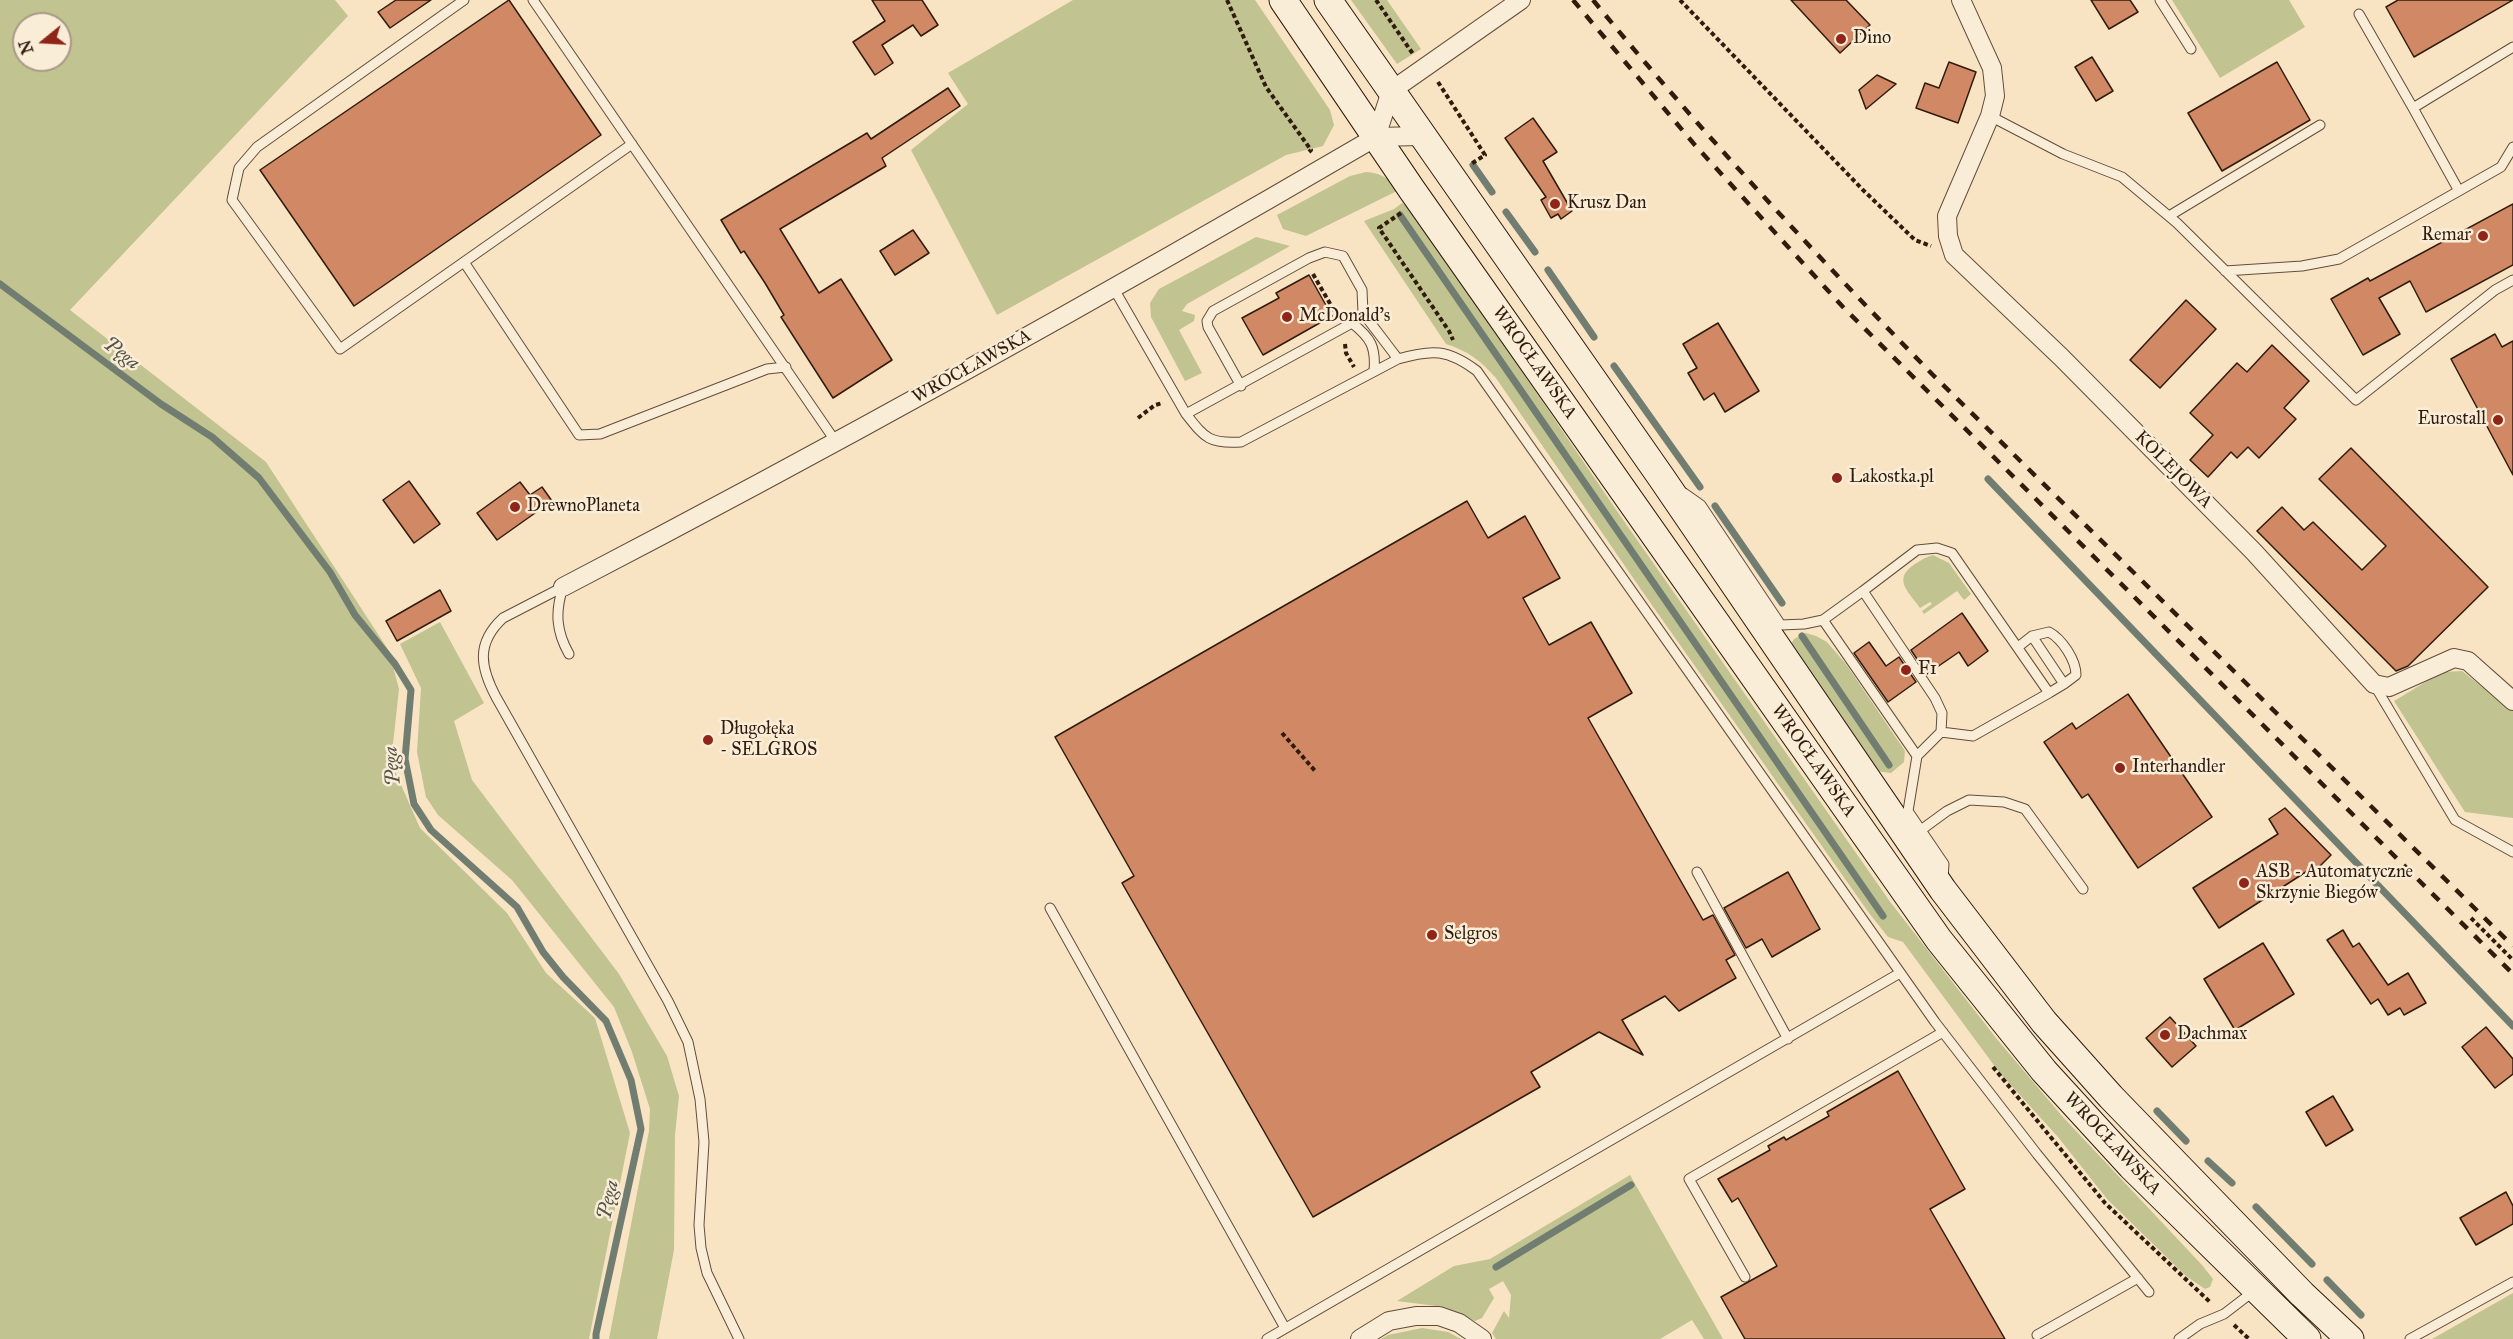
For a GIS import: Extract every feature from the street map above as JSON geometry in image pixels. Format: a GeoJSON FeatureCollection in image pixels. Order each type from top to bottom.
{"type":"FeatureCollection","features":[{"type":"Feature","properties":{"kind":"main road","name":"WROCŁAWSKA"},"geometry":{"type":"LineString","coordinates":[[1283,0],[1376,137],[1939,940],[2044,1071],[2131,1166],[2307,1339]]}},
{"type":"Feature","properties":{"kind":"main road","name":"WROCŁAWSKA"},"geometry":{"type":"LineString","coordinates":[[1328,0],[1661,477],[1943,890],[2044,1022],[2111,1097],[2302,1294],[2350,1339]]}},
{"type":"Feature","properties":{"kind":"street"},"geometry":{"type":"LineString","coordinates":[[1376,137],[1391,91],[1521,0]]}},
{"type":"Feature","properties":{"kind":"street"},"geometry":{"type":"LineString","coordinates":[[1954,255],[1948,236],[1947,216],[1990,116],[1995,96],[1992,68],[1961,0]]}},
{"type":"Feature","properties":{"kind":"street","name":"WROCŁAWSKA"},"geometry":{"type":"LineString","coordinates":[[564,587],[836,442],[1114,289],[1376,137],[1422,136]]}},
{"type":"Feature","properties":{"kind":"street","name":"KOLEJOWA"},"geometry":{"type":"LineString","coordinates":[[1954,255],[2061,357],[2254,552],[2374,684]]}},
{"type":"Feature","properties":{"kind":"street"},"geometry":{"type":"LineString","coordinates":[[2374,684],[2389,687],[2454,658],[2468,661],[2513,701]]}},
{"type":"Feature","properties":{"kind":"street"},"geometry":{"type":"LineString","coordinates":[[1360,1339],[1389,1321],[1416,1316],[1439,1316],[1459,1323],[1482,1339]]}},
{"type":"Feature","properties":{"kind":"lane"},"geometry":{"type":"LineString","coordinates":[[464,0],[257,147],[239,168],[232,200],[340,349],[632,144]]}},
{"type":"Feature","properties":{"kind":"lane"},"geometry":{"type":"LineString","coordinates":[[533,0],[836,442]]}},
{"type":"Feature","properties":{"kind":"lane"},"geometry":{"type":"LineString","coordinates":[[2160,0],[2191,49]]}},
{"type":"Feature","properties":{"kind":"lane"},"geometry":{"type":"LineString","coordinates":[[2359,14],[2459,191]]}},
{"type":"Feature","properties":{"kind":"lane"},"geometry":{"type":"LineString","coordinates":[[2413,108],[2513,47]]}},
{"type":"Feature","properties":{"kind":"lane"},"geometry":{"type":"LineString","coordinates":[[1990,116],[2062,154],[2122,177],[2169,216],[2356,400],[2495,290],[2513,280]]}},
{"type":"Feature","properties":{"kind":"lane"},"geometry":{"type":"LineString","coordinates":[[2169,216],[2320,125]]}},
{"type":"Feature","properties":{"kind":"lane"},"geometry":{"type":"LineString","coordinates":[[2225,271],[2302,266],[2339,259],[2501,167],[2513,147]]}},
{"type":"Feature","properties":{"kind":"lane"},"geometry":{"type":"LineString","coordinates":[[1241,386],[1208,327],[1207,321],[1213,311],[1305,260],[1325,252],[1342,256],[1362,290],[1364,313],[1398,359]]}},
{"type":"Feature","properties":{"kind":"lane"},"geometry":{"type":"LineString","coordinates":[[464,262],[579,435],[600,434],[767,369],[786,367]]}},
{"type":"Feature","properties":{"kind":"lane"},"geometry":{"type":"LineString","coordinates":[[1114,289],[1186,414],[1200,432],[1220,444],[1240,442],[1398,359],[1422,352],[1444,352],[1466,363],[1488,385],[1943,1032],[2037,1154],[2149,1292]]}},
{"type":"Feature","properties":{"kind":"lane"},"geometry":{"type":"LineString","coordinates":[[1186,414],[1241,386],[1352,323],[1364,313]]}},
{"type":"Feature","properties":{"kind":"lane"},"geometry":{"type":"LineString","coordinates":[[1352,323],[1365,333],[1372,344],[1375,356],[1374,371]]}},
{"type":"Feature","properties":{"kind":"lane"},"geometry":{"type":"LineString","coordinates":[[1661,477],[1701,505],[1781,624],[1804,624],[1823,620],[1917,550],[1937,548],[1952,553],[2049,693]]}},
{"type":"Feature","properties":{"kind":"lane"},"geometry":{"type":"LineString","coordinates":[[564,587],[557,605],[558,621],[560,634],[569,654]]}},
{"type":"Feature","properties":{"kind":"lane"},"geometry":{"type":"LineString","coordinates":[[564,587],[503,618],[495,625],[485,646],[483,666],[496,697],[668,1001],[688,1042],[699,1099],[704,1142],[699,1225],[702,1248],[707,1273],[739,1339]]}},
{"type":"Feature","properties":{"kind":"lane"},"geometry":{"type":"LineString","coordinates":[[1863,591],[1935,698],[1942,713],[1941,732],[1917,756],[1908,811],[1944,864],[1943,890]]}},
{"type":"Feature","properties":{"kind":"lane"},"geometry":{"type":"LineString","coordinates":[[1823,620],[1917,756]]}},
{"type":"Feature","properties":{"kind":"lane"},"geometry":{"type":"LineString","coordinates":[[1941,732],[1973,736],[2076,675],[2076,667],[2057,636],[2049,632],[2032,636],[2018,647]]}},
{"type":"Feature","properties":{"kind":"lane"},"geometry":{"type":"LineString","coordinates":[[2032,636],[2064,684]]}},
{"type":"Feature","properties":{"kind":"lane"},"geometry":{"type":"LineString","coordinates":[[2374,684],[2456,820],[2513,852]]}},
{"type":"Feature","properties":{"kind":"lane"},"geometry":{"type":"LineString","coordinates":[[1921,830],[1947,811],[1969,800],[2004,802],[2025,809],[2083,889]]}},
{"type":"Feature","properties":{"kind":"lane"},"geometry":{"type":"LineString","coordinates":[[1697,873],[1788,1039]]}},
{"type":"Feature","properties":{"kind":"lane"},"geometry":{"type":"LineString","coordinates":[[1050,908],[1285,1328]]}},
{"type":"Feature","properties":{"kind":"lane"},"geometry":{"type":"LineString","coordinates":[[1267,1339],[1900,973]]}},
{"type":"Feature","properties":{"kind":"lane"},"geometry":{"type":"LineString","coordinates":[[1745,1277],[1689,1179],[1943,1032]]}},
{"type":"Feature","properties":{"kind":"lane"},"geometry":{"type":"LineString","coordinates":[[2037,1335],[2138,1278]]}},
{"type":"Feature","properties":{"kind":"lane"},"geometry":{"type":"LineString","coordinates":[[2410,1339],[2513,1282]]}},
{"type":"Feature","properties":{"kind":"lane"},"geometry":{"type":"LineString","coordinates":[[2179,1339],[2200,1324],[2224,1314],[2255,1289]]}},
{"type":"Feature","properties":{"kind":"path"},"geometry":{"type":"LineString","coordinates":[[1227,0],[1266,87],[1311,150],[1302,155]]}},
{"type":"Feature","properties":{"kind":"path"},"geometry":{"type":"LineString","coordinates":[[1376,0],[1423,69]]}},
{"type":"Feature","properties":{"kind":"path"},"geometry":{"type":"LineString","coordinates":[[1680,0],[1793,118],[1915,240],[1954,255]]}},
{"type":"Feature","properties":{"kind":"path"},"geometry":{"type":"LineString","coordinates":[[1138,418],[1155,405],[1163,403]]}},
{"type":"Feature","properties":{"kind":"path"},"geometry":{"type":"LineString","coordinates":[[1282,733],[1316,772]]}},
{"type":"Feature","properties":{"kind":"path"},"geometry":{"type":"LineString","coordinates":[[2470,918],[2513,960]]}},
{"type":"Feature","properties":{"kind":"path"},"geometry":{"type":"LineString","coordinates":[[1992,1066],[2105,1203],[2249,1339]]}},
{"type":"Feature","properties":{"kind":"green space"},"geometry":{"type":"Polygon","coordinates":[[[0,0],[335,0],[348,16],[70,310],[266,462],[389,651],[399,689],[391,762],[420,828],[507,913],[546,973],[595,1018],[630,1133],[589,1339],[0,1339],[0,0]]]}},
{"type":"Feature","properties":{"kind":"green space"},"geometry":{"type":"Polygon","coordinates":[[[1073,0],[1255,0],[1330,110],[1334,125],[1323,146],[1286,155],[997,315],[911,150],[968,104],[948,73],[1073,0]]]}},
{"type":"Feature","properties":{"kind":"green space"},"geometry":{"type":"Polygon","coordinates":[[[1351,0],[1387,0],[1421,49],[1397,64],[1351,0]]]}},
{"type":"Feature","properties":{"kind":"green space"},"geometry":{"type":"Polygon","coordinates":[[[2172,0],[2289,0],[2305,27],[2220,78],[2172,0]]]}},
{"type":"Feature","properties":{"kind":"green space"},"geometry":{"type":"Polygon","coordinates":[[[1366,172],[1384,177],[1399,190],[1306,236],[1283,229],[1277,215],[1350,176],[1366,172]]]}},
{"type":"Feature","properties":{"kind":"green space"},"geometry":{"type":"Polygon","coordinates":[[[1402,203],[1410,207],[1619,514],[1891,903],[1996,1038],[2062,1116],[2202,1265],[2213,1279],[2210,1287],[2205,1289],[2186,1276],[2107,1199],[2058,1137],[1999,1072],[1903,942],[1888,937],[1869,913],[1642,591],[1496,378],[1474,357],[1446,344],[1364,221],[1394,209],[1402,203]]]}},
{"type":"Feature","properties":{"kind":"green space"},"geometry":{"type":"Polygon","coordinates":[[[1256,237],[1290,246],[1187,304],[1182,311],[1195,315],[1194,321],[1179,330],[1202,373],[1185,381],[1151,317],[1150,303],[1159,289],[1256,237]]]}},
{"type":"Feature","properties":{"kind":"green space"},"geometry":{"type":"Polygon","coordinates":[[[1933,555],[1949,563],[1971,594],[1964,600],[1957,591],[1924,614],[1922,611],[1932,604],[1930,602],[1920,608],[1907,591],[1903,580],[1904,575],[1915,564],[1933,555]]]}},
{"type":"Feature","properties":{"kind":"green space"},"geometry":{"type":"Polygon","coordinates":[[[440,622],[484,703],[454,721],[472,780],[619,974],[667,1056],[679,1096],[675,1135],[674,1250],[657,1339],[609,1339],[649,1131],[650,1109],[632,1052],[614,1007],[512,880],[438,815],[426,797],[417,752],[421,688],[400,644],[440,622]]]}},
{"type":"Feature","properties":{"kind":"green space"},"geometry":{"type":"Polygon","coordinates":[[[1806,633],[1827,642],[1846,664],[1905,751],[1904,762],[1891,773],[1876,771],[1789,648],[1794,639],[1806,633]]]}},
{"type":"Feature","properties":{"kind":"green space"},"geometry":{"type":"Polygon","coordinates":[[[2462,671],[2513,711],[2513,818],[2465,812],[2394,701],[2442,672],[2462,671]]]}},
{"type":"Feature","properties":{"kind":"green space"},"geometry":{"type":"Polygon","coordinates":[[[1630,1175],[1723,1339],[1704,1339],[1692,1320],[1660,1339],[1496,1339],[1492,1333],[1504,1311],[1509,1318],[1511,1295],[1503,1281],[1489,1289],[1494,1298],[1482,1318],[1475,1321],[1444,1307],[1397,1301],[1454,1266],[1490,1259],[1630,1175]]]}},
{"type":"Feature","properties":{"kind":"green space"},"geometry":{"type":"Polygon","coordinates":[[[2513,1293],[2513,1339],[2432,1339],[2513,1293]]]}},
{"type":"Feature","properties":{"kind":"green space"},"geometry":{"type":"Polygon","coordinates":[[[1422,1328],[1448,1332],[1461,1339],[1381,1339],[1388,1335],[1422,1328]]]}},
{"type":"Feature","properties":{"kind":"building"},"geometry":{"type":"Polygon","coordinates":[[[396,0],[431,0],[390,28],[378,12],[396,0]]]}},
{"type":"Feature","properties":{"kind":"building"},"geometry":{"type":"Polygon","coordinates":[[[509,0],[601,135],[354,306],[260,170],[509,0]]]}},
{"type":"Feature","properties":{"kind":"building"},"geometry":{"type":"Polygon","coordinates":[[[872,0],[922,0],[938,25],[921,36],[913,25],[882,45],[893,63],[875,75],[853,42],[885,21],[872,0]]]}},
{"type":"Feature","properties":{"kind":"building","name":"Dino"},"geometry":{"type":"Polygon","coordinates":[[[1791,0],[1846,0],[1870,25],[1840,53],[1791,0]]]}},
{"type":"Feature","properties":{"kind":"building"},"geometry":{"type":"Polygon","coordinates":[[[2091,0],[2130,0],[2138,12],[2109,29],[2091,0]]]}},
{"type":"Feature","properties":{"kind":"building"},"geometry":{"type":"Polygon","coordinates":[[[2398,0],[2513,0],[2414,57],[2386,7],[2398,0]]]}},
{"type":"Feature","properties":{"kind":"building"},"geometry":{"type":"Polygon","coordinates":[[[2092,57],[2113,91],[2096,101],[2075,67],[2092,57]]]}},
{"type":"Feature","properties":{"kind":"building"},"geometry":{"type":"Polygon","coordinates":[[[1949,62],[1976,72],[1958,123],[1916,108],[1925,83],[1939,88],[1949,62]]]}},
{"type":"Feature","properties":{"kind":"building"},"geometry":{"type":"Polygon","coordinates":[[[2277,62],[2310,120],[2222,171],[2188,113],[2277,62]]]}},
{"type":"Feature","properties":{"kind":"building"},"geometry":{"type":"Polygon","coordinates":[[[1877,75],[1896,84],[1866,109],[1859,90],[1877,75]]]}},
{"type":"Feature","properties":{"kind":"building"},"geometry":{"type":"Polygon","coordinates":[[[948,88],[960,106],[882,158],[886,166],[780,229],[819,293],[841,279],[892,360],[833,398],[781,317],[784,315],[765,283],[744,251],[741,253],[721,220],[867,133],[871,139],[948,88]]]}},
{"type":"Feature","properties":{"kind":"building"},"geometry":{"type":"Polygon","coordinates":[[[1533,118],[1557,152],[1543,161],[1572,211],[1561,219],[1558,214],[1551,218],[1541,200],[1546,197],[1505,138],[1533,118]]]}},
{"type":"Feature","properties":{"kind":"building","name":"Remar"},"geometry":{"type":"Polygon","coordinates":[[[2513,204],[2513,265],[2426,312],[2410,281],[2379,298],[2400,334],[2363,355],[2331,299],[2368,278],[2370,281],[2513,204]]]}},
{"type":"Feature","properties":{"kind":"building"},"geometry":{"type":"Polygon","coordinates":[[[913,230],[929,253],[895,275],[880,251],[913,230]]]}},
{"type":"Feature","properties":{"kind":"building","name":"McDonald's"},"geometry":{"type":"Polygon","coordinates":[[[1309,275],[1332,316],[1263,355],[1242,318],[1279,298],[1276,293],[1309,275]]]}},
{"type":"Feature","properties":{"kind":"building"},"geometry":{"type":"Polygon","coordinates":[[[2186,300],[2216,329],[2160,388],[2130,360],[2186,300]]]}},
{"type":"Feature","properties":{"kind":"building"},"geometry":{"type":"Polygon","coordinates":[[[1718,323],[1759,391],[1725,412],[1714,393],[1704,400],[1688,373],[1697,368],[1683,344],[1718,323]]]}},
{"type":"Feature","properties":{"kind":"building","name":"Eurostall"},"geometry":{"type":"Polygon","coordinates":[[[2495,334],[2502,347],[2513,341],[2513,475],[2451,359],[2495,334]]]}},
{"type":"Feature","properties":{"kind":"building"},"geometry":{"type":"Polygon","coordinates":[[[2272,345],[2309,381],[2284,408],[2296,419],[2259,458],[2248,447],[2237,458],[2231,452],[2208,477],[2190,460],[2213,435],[2190,413],[2237,363],[2247,372],[2272,345]]]}},
{"type":"Feature","properties":{"kind":"building"},"geometry":{"type":"Polygon","coordinates":[[[2351,448],[2488,587],[2408,666],[2396,671],[2257,531],[2282,507],[2304,530],[2313,522],[2362,570],[2386,546],[2319,479],[2351,448]]]}},
{"type":"Feature","properties":{"kind":"building"},"geometry":{"type":"Polygon","coordinates":[[[409,481],[440,524],[414,543],[383,500],[409,481]]]}},
{"type":"Feature","properties":{"kind":"building","name":"DrewnoPlaneta"},"geometry":{"type":"Polygon","coordinates":[[[520,482],[530,495],[542,487],[552,501],[497,540],[477,513],[520,482]]]}},
{"type":"Feature","properties":{"kind":"building","name":"Selgros"},"geometry":{"type":"Polygon","coordinates":[[[1467,501],[1488,538],[1525,516],[1560,578],[1523,598],[1549,645],[1591,622],[1632,693],[1588,718],[1703,920],[1713,915],[1735,955],[1726,960],[1736,978],[1679,1011],[1665,996],[1622,1020],[1643,1055],[1599,1032],[1531,1072],[1540,1087],[1313,1217],[1122,883],[1134,876],[1055,737],[1467,501]]]}},
{"type":"Feature","properties":{"kind":"building"},"geometry":{"type":"Polygon","coordinates":[[[440,590],[451,611],[397,641],[386,621],[440,590]]]}},
{"type":"Feature","properties":{"kind":"building"},"geometry":{"type":"Polygon","coordinates":[[[1962,613],[1988,651],[1968,666],[1959,652],[1927,674],[1911,650],[1962,613]]]}},
{"type":"Feature","properties":{"kind":"building"},"geometry":{"type":"Polygon","coordinates":[[[1869,642],[1886,666],[1899,657],[1916,682],[1888,702],[1854,653],[1869,642]]]}},
{"type":"Feature","properties":{"kind":"building","name":"Interhandler"},"geometry":{"type":"Polygon","coordinates":[[[2128,694],[2212,817],[2138,868],[2088,794],[2082,798],[2044,742],[2072,723],[2076,729],[2128,694]]]}},
{"type":"Feature","properties":{"kind":"building","name":"ASB - Automatyczne Skrzynie Biegów"},"geometry":{"type":"Polygon","coordinates":[[[2285,808],[2331,855],[2315,871],[2312,868],[2219,928],[2193,888],[2278,834],[2269,819],[2285,808]]]}},
{"type":"Feature","properties":{"kind":"building"},"geometry":{"type":"Polygon","coordinates":[[[1788,872],[1820,929],[1772,957],[1762,939],[1746,948],[1724,908],[1788,872]]]}},
{"type":"Feature","properties":{"kind":"building"},"geometry":{"type":"Polygon","coordinates":[[[2343,930],[2353,947],[2359,943],[2388,985],[2408,973],[2426,1003],[2404,1015],[2400,1008],[2388,1015],[2378,999],[2371,1004],[2327,940],[2343,930]]]}},
{"type":"Feature","properties":{"kind":"building"},"geometry":{"type":"Polygon","coordinates":[[[2263,943],[2294,994],[2235,1030],[2204,979],[2263,943]]]}},
{"type":"Feature","properties":{"kind":"building"},"geometry":{"type":"Polygon","coordinates":[[[2170,1017],[2196,1046],[2172,1067],[2146,1038],[2170,1017]]]}},
{"type":"Feature","properties":{"kind":"building"},"geometry":{"type":"Polygon","coordinates":[[[2486,1027],[2513,1059],[2513,1074],[2495,1088],[2462,1047],[2486,1027]]]}},
{"type":"Feature","properties":{"kind":"building"},"geometry":{"type":"Polygon","coordinates":[[[1898,1071],[1965,1189],[1930,1209],[2005,1339],[1745,1339],[1721,1297],[1777,1266],[1738,1198],[1732,1202],[1718,1179],[1770,1150],[1768,1146],[1784,1137],[1786,1140],[1829,1116],[1827,1112],[1898,1071]]]}},
{"type":"Feature","properties":{"kind":"building"},"geometry":{"type":"Polygon","coordinates":[[[2333,1096],[2353,1130],[2326,1146],[2306,1112],[2333,1096]]]}},
{"type":"Feature","properties":{"kind":"building"},"geometry":{"type":"Polygon","coordinates":[[[2506,1192],[2513,1206],[2513,1224],[2476,1245],[2460,1218],[2506,1192]]]}},
{"type":"Feature","properties":{"kind":"waterway"},"geometry":{"type":"LineString","coordinates":[[1473,165],[1492,192]]}},
{"type":"Feature","properties":{"kind":"waterway"},"geometry":{"type":"LineString","coordinates":[[1506,212],[1535,252]]}},
{"type":"Feature","properties":{"kind":"waterway"},"geometry":{"type":"LineString","coordinates":[[1400,215],[1883,916]]}},
{"type":"Feature","properties":{"kind":"waterway"},"geometry":{"type":"LineString","coordinates":[[1548,270],[1594,337]]}},
{"type":"Feature","properties":{"kind":"waterway","name":"Pęga"},"geometry":{"type":"LineString","coordinates":[[0,284],[161,404],[212,437],[259,478],[330,572],[355,615],[395,664],[411,690],[405,759],[414,804],[431,830],[517,907],[543,952],[563,977],[606,1021],[631,1080],[641,1129],[596,1339]]}},
{"type":"Feature","properties":{"kind":"waterway"},"geometry":{"type":"LineString","coordinates":[[1614,366],[1700,487]]}},
{"type":"Feature","properties":{"kind":"waterway"},"geometry":{"type":"LineString","coordinates":[[1988,479],[2513,1026]]}},
{"type":"Feature","properties":{"kind":"waterway"},"geometry":{"type":"LineString","coordinates":[[1715,506],[1782,603]]}},
{"type":"Feature","properties":{"kind":"waterway"},"geometry":{"type":"LineString","coordinates":[[1802,636],[1889,765]]}},
{"type":"Feature","properties":{"kind":"waterway"},"geometry":{"type":"LineString","coordinates":[[2157,1111],[2186,1141]]}},
{"type":"Feature","properties":{"kind":"waterway"},"geometry":{"type":"LineString","coordinates":[[2208,1161],[2232,1183]]}},
{"type":"Feature","properties":{"kind":"waterway"},"geometry":{"type":"LineString","coordinates":[[1496,1267],[1631,1185]]}},
{"type":"Feature","properties":{"kind":"waterway"},"geometry":{"type":"LineString","coordinates":[[2256,1207],[2312,1264]]}},
{"type":"Feature","properties":{"kind":"waterway"},"geometry":{"type":"LineString","coordinates":[[2327,1280],[2361,1315]]}},
{"type":"Feature","properties":{"kind":"railway"},"geometry":{"type":"LineString","coordinates":[[1573,0],[1694,144],[1843,307],[2513,974]]}},
{"type":"Feature","properties":{"kind":"railway"},"geometry":{"type":"LineString","coordinates":[[1593,0],[1633,49],[1759,191],[1933,375],[2513,946]]}},
{"type":"Feature","properties":{"kind":"place","name":"Dino"},"geometry":{"type":"Point","coordinates":[1841,39]}},
{"type":"Feature","properties":{"kind":"place","name":"Krusz Dan"},"geometry":{"type":"Point","coordinates":[1555,204]}},
{"type":"Feature","properties":{"kind":"place","name":"Remar"},"geometry":{"type":"Point","coordinates":[2483,236]}},
{"type":"Feature","properties":{"kind":"place","name":"McDonald's"},"geometry":{"type":"Point","coordinates":[1287,317]}},
{"type":"Feature","properties":{"kind":"place","name":"Eurostall"},"geometry":{"type":"Point","coordinates":[2498,420]}},
{"type":"Feature","properties":{"kind":"place","name":"Lakostka.pl"},"geometry":{"type":"Point","coordinates":[1837,478]}},
{"type":"Feature","properties":{"kind":"place","name":"DrewnoPlaneta"},"geometry":{"type":"Point","coordinates":[515,507]}},
{"type":"Feature","properties":{"kind":"place","name":"F1"},"geometry":{"type":"Point","coordinates":[1906,670]}},
{"type":"Feature","properties":{"kind":"place","name":"Długołęka - SELGROS"},"geometry":{"type":"Point","coordinates":[708,740]}},
{"type":"Feature","properties":{"kind":"place","name":"Interhandler"},"geometry":{"type":"Point","coordinates":[2120,768]}},
{"type":"Feature","properties":{"kind":"place","name":"ASB - Automatyczne Skrzynie Biegów"},"geometry":{"type":"Point","coordinates":[2244,883]}},
{"type":"Feature","properties":{"kind":"place","name":"Selgros"},"geometry":{"type":"Point","coordinates":[1432,935]}},
{"type":"Feature","properties":{"kind":"place","name":"Dachmax"},"geometry":{"type":"Point","coordinates":[2165,1035]}}]}
